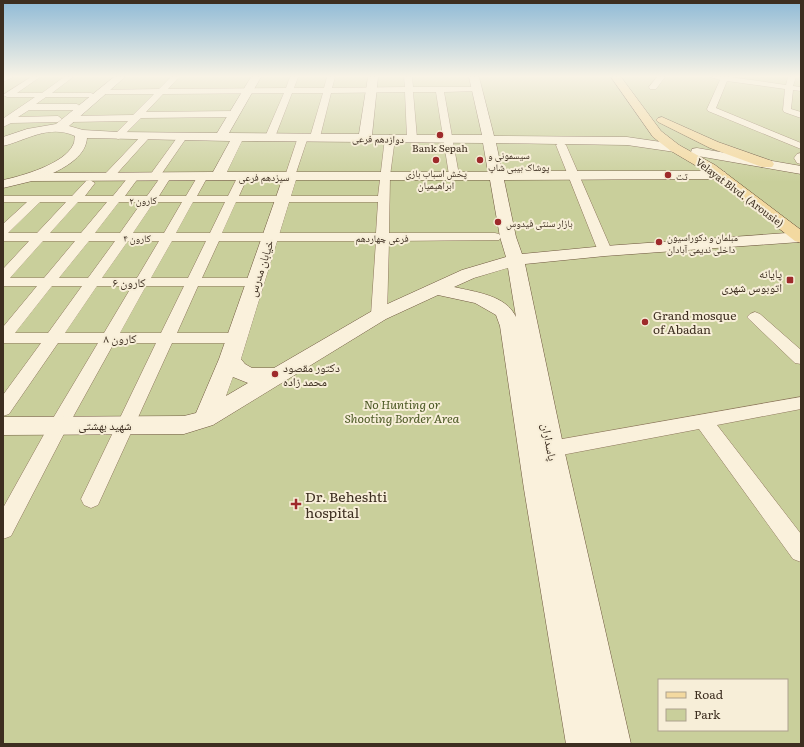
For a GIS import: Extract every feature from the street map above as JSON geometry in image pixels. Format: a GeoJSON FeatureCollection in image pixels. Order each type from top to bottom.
{"type":"FeatureCollection","features":[{"type":"Feature","properties":{"kind":"main road","name":"Velayat Blvd. (Arousie)"},"geometry":{"type":"LineString","coordinates":[[646,112],[660,136],[675,148],[698,160],[801,233]]}},
{"type":"Feature","properties":{"kind":"main road","name":"Velayat Blvd. (Arousie)"},"geometry":{"type":"LineString","coordinates":[[654,112],[662,120],[671,134],[697,152],[724,167],[801,233]]}},
{"type":"Feature","properties":{"kind":"main road"},"geometry":{"type":"LineString","coordinates":[[662,120],[714,145],[767,164]]}},
{"type":"Feature","properties":{"kind":"main road"},"geometry":{"type":"LineString","coordinates":[[675,148],[697,152]]}},
{"type":"Feature","properties":{"kind":"street"},"geometry":{"type":"LineString","coordinates":[[5,122],[19,112]]}},
{"type":"Feature","properties":{"kind":"street"},"geometry":{"type":"LineString","coordinates":[[70,119],[78,112]]}},
{"type":"Feature","properties":{"kind":"street"},"geometry":{"type":"LineString","coordinates":[[118,136],[142,112]]}},
{"type":"Feature","properties":{"kind":"street"},"geometry":{"type":"LineString","coordinates":[[186,115],[188,112]]}},
{"type":"Feature","properties":{"kind":"street"},"geometry":{"type":"LineString","coordinates":[[270,137],[280,112]]}},
{"type":"Feature","properties":{"kind":"street"},"geometry":{"type":"LineString","coordinates":[[290,176],[319,112]]}},
{"type":"Feature","properties":{"kind":"street"},"geometry":{"type":"LineString","coordinates":[[365,138],[369,112]]}},
{"type":"Feature","properties":{"kind":"street"},"geometry":{"type":"LineString","coordinates":[[410,112],[412,138]]}},
{"type":"Feature","properties":{"kind":"street"},"geometry":{"type":"LineString","coordinates":[[444,112],[454,176]]}},
{"type":"Feature","properties":{"kind":"street","name":"پاسداران"},"geometry":{"type":"LineString","coordinates":[[482,112],[489,139],[508,237],[515,260],[551,449],[612,744]]}},
{"type":"Feature","properties":{"kind":"street"},"geometry":{"type":"LineString","coordinates":[[718,112],[801,146]]}},
{"type":"Feature","properties":{"kind":"street"},"geometry":{"type":"LineString","coordinates":[[3,142],[70,119],[234,114]]}},
{"type":"Feature","properties":{"kind":"street"},"geometry":{"type":"LineString","coordinates":[[221,137],[234,114]]}},
{"type":"Feature","properties":{"kind":"street"},"geometry":{"type":"LineString","coordinates":[[5,122],[59,123]]}},
{"type":"Feature","properties":{"kind":"street","name":"دوازدهم فرعی"},"geometry":{"type":"LineString","coordinates":[[59,123],[74,129],[81,134],[118,136],[489,139],[627,142],[675,148]]}},
{"type":"Feature","properties":{"kind":"street"},"geometry":{"type":"LineString","coordinates":[[3,134],[24,134]]}},
{"type":"Feature","properties":{"kind":"street"},"geometry":{"type":"LineString","coordinates":[[3,190],[9,183],[32,177],[67,159],[81,144],[81,134]]}},
{"type":"Feature","properties":{"kind":"street"},"geometry":{"type":"LineString","coordinates":[[627,142],[653,139],[660,136]]}},
{"type":"Feature","properties":{"kind":"street"},"geometry":{"type":"LineString","coordinates":[[109,176],[145,137]]}},
{"type":"Feature","properties":{"kind":"street"},"geometry":{"type":"LineString","coordinates":[[3,409],[151,199],[160,177],[182,137]]}},
{"type":"Feature","properties":{"kind":"street"},"geometry":{"type":"LineString","coordinates":[[218,176],[238,137]]}},
{"type":"Feature","properties":{"kind":"street"},"geometry":{"type":"LineString","coordinates":[[379,315],[385,176],[390,138]]}},
{"type":"Feature","properties":{"kind":"street"},"geometry":{"type":"LineString","coordinates":[[561,145],[605,251]]}},
{"type":"Feature","properties":{"kind":"street"},"geometry":{"type":"LineString","coordinates":[[697,152],[801,170]]}},
{"type":"Feature","properties":{"kind":"street"},"geometry":{"type":"LineString","coordinates":[[801,156],[799,158],[801,161]]}},
{"type":"Feature","properties":{"kind":"street","name":"سیزدهم فرعی"},"geometry":{"type":"LineString","coordinates":[[32,177],[720,175]]}},
{"type":"Feature","properties":{"kind":"street"},"geometry":{"type":"LineString","coordinates":[[3,529],[59,425],[203,176]]}},
{"type":"Feature","properties":{"kind":"street"},"geometry":{"type":"LineString","coordinates":[[91,499],[243,176]]}},
{"type":"Feature","properties":{"kind":"street","name":"خیابان مدرس"},"geometry":{"type":"LineString","coordinates":[[205,419],[230,360],[290,176]]}},
{"type":"Feature","properties":{"kind":"street"},"geometry":{"type":"LineString","coordinates":[[3,338],[134,177]]}},
{"type":"Feature","properties":{"kind":"street"},"geometry":{"type":"LineString","coordinates":[[3,277],[90,184]]}},
{"type":"Feature","properties":{"kind":"street","name":"کارون ۲"},"geometry":{"type":"LineString","coordinates":[[3,199],[384,199]]}},
{"type":"Feature","properties":{"kind":"street"},"geometry":{"type":"LineString","coordinates":[[3,231],[36,199]]}},
{"type":"Feature","properties":{"kind":"street","name":"شهید بهشتی"},"geometry":{"type":"LineString","coordinates":[[3,426],[184,425],[205,419],[379,315],[468,274],[515,260],[801,233]]}},
{"type":"Feature","properties":{"kind":"street","name":"کارون ۴"},"geometry":{"type":"LineString","coordinates":[[3,237],[270,237]]}},
{"type":"Feature","properties":{"kind":"street","name":"فرعی چهاردهم"},"geometry":{"type":"LineString","coordinates":[[270,237],[495,237]]}},
{"type":"Feature","properties":{"kind":"street","name":"کارون ۶"},"geometry":{"type":"LineString","coordinates":[[3,282],[255,282]]}},
{"type":"Feature","properties":{"kind":"street","name":"پاسداران"},"geometry":{"type":"LineString","coordinates":[[436,289],[481,299],[504,312],[510,326],[538,489],[585,744]]}},
{"type":"Feature","properties":{"kind":"street"},"geometry":{"type":"LineString","coordinates":[[755,317],[801,359]]}},
{"type":"Feature","properties":{"kind":"street","name":"کارون ۸"},"geometry":{"type":"LineString","coordinates":[[3,338],[237,338]]}},
{"type":"Feature","properties":{"kind":"street"},"geometry":{"type":"LineString","coordinates":[[230,360],[238,370],[247,374],[263,377],[281,374]]}},
{"type":"Feature","properties":{"kind":"street"},"geometry":{"type":"LineString","coordinates":[[551,449],[801,403]]}},
{"type":"Feature","properties":{"kind":"street"},"geometry":{"type":"LineString","coordinates":[[702,421],[801,552]]}},
{"type":"Feature","properties":{"kind":"green space","name":"No Hunting or Shooting Border Area"},"geometry":{"type":"Polygon","coordinates":[[[3,112],[801,112],[801,744],[3,744],[3,112]]]}},
{"type":"Feature","properties":{"kind":"place","name":"Bank Sepah"},"geometry":{"type":"Point","coordinates":[440,135]}},
{"type":"Feature","properties":{"kind":"place","name":"پخش اسباب بازی ابراهیمیان"},"geometry":{"type":"Point","coordinates":[436,160]}},
{"type":"Feature","properties":{"kind":"place","name":"سیسمونی و پوشاک بیبی شاپ"},"geometry":{"type":"Point","coordinates":[480,160]}},
{"type":"Feature","properties":{"kind":"place","name":"تت"},"geometry":{"type":"Point","coordinates":[668,175]}},
{"type":"Feature","properties":{"kind":"place","name":"بازار سنتی فیدوس"},"geometry":{"type":"Point","coordinates":[498,222]}},
{"type":"Feature","properties":{"kind":"place","name":"مبلمان و دکوراسیون داخلی ندیمی آبادان"},"geometry":{"type":"Point","coordinates":[659,242]}},
{"type":"Feature","properties":{"kind":"place","name":"پایانه اتوبوس شهری"},"geometry":{"type":"Point","coordinates":[790,280]}},
{"type":"Feature","properties":{"kind":"place","name":"Grand mosque of Abadan"},"geometry":{"type":"Point","coordinates":[645,322]}},
{"type":"Feature","properties":{"kind":"place","name":"دكتور مقصود محمد زاده"},"geometry":{"type":"Point","coordinates":[275,374]}},
{"type":"Feature","properties":{"kind":"place","name":"Dr. Beheshti hospital"},"geometry":{"type":"Point","coordinates":[296,504]}}]}
